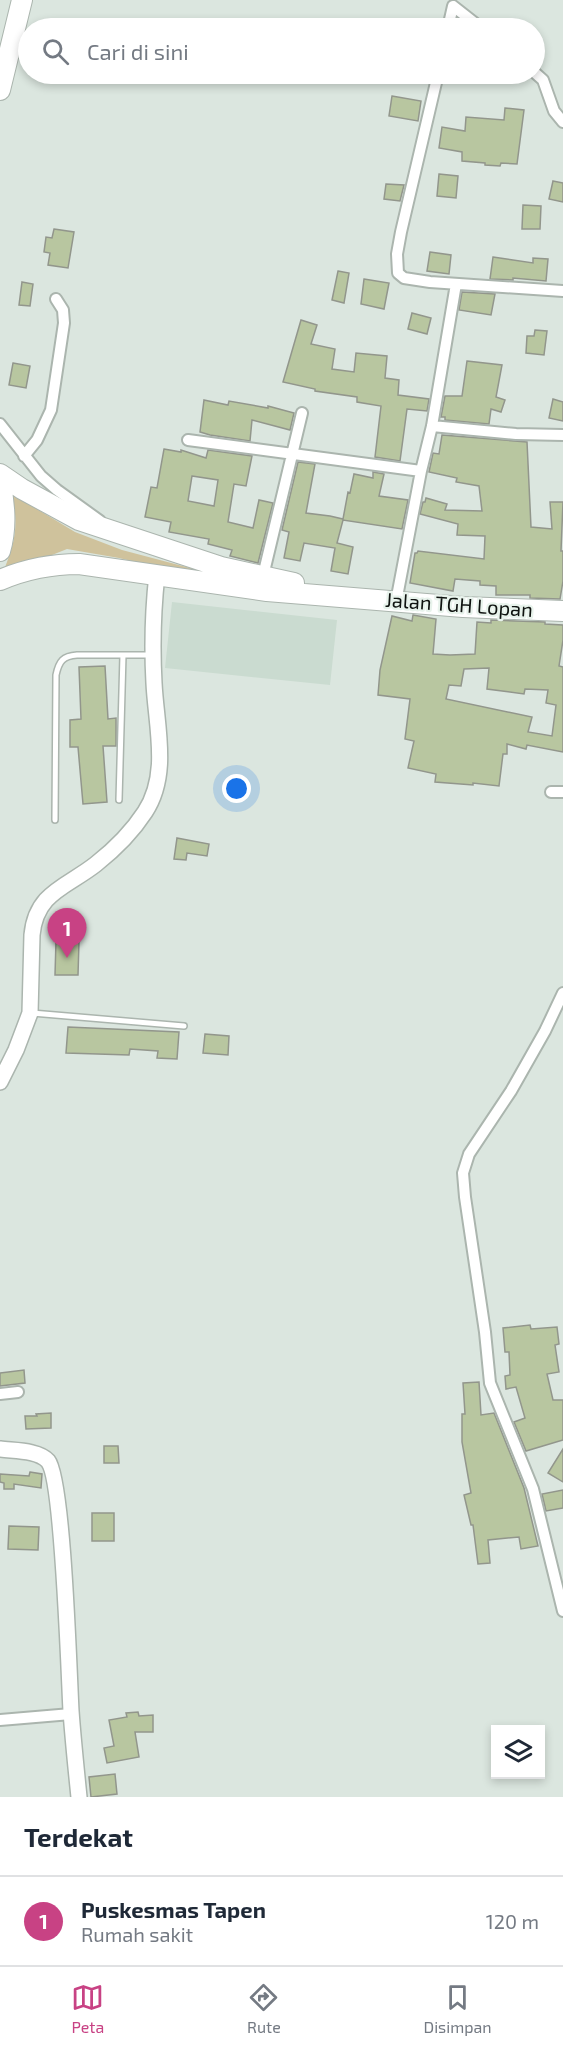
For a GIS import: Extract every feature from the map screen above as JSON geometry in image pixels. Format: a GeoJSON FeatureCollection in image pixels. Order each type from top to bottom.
{"type":"FeatureCollection","features":[{"type":"Feature","properties":{"kind":"highway"},"geometry":{"type":"LineString","coordinates":[[0,90],[18,20]]}},
{"type":"Feature","properties":{"kind":"highway"},"geometry":{"type":"LineString","coordinates":[[0,474],[22,489],[80,520],[120,534],[218,576],[276,592],[355,597]]}},
{"type":"Feature","properties":{"kind":"highway"},"geometry":{"type":"LineString","coordinates":[[0,481],[5,525],[0,551]]}},
{"type":"Feature","properties":{"kind":"highway"},"geometry":{"type":"LineString","coordinates":[[0,580],[57,564],[94,565],[157,574],[263,576],[355,597]]}},
{"type":"Feature","properties":{"kind":"highway","name":"Jalan TGH Lopan"},"geometry":{"type":"LineString","coordinates":[[355,597],[396,602],[563,611]]}},
{"type":"Feature","properties":{"kind":"street"},"geometry":{"type":"LineString","coordinates":[[450,18],[453,6],[468,18]]}},
{"type":"Feature","properties":{"kind":"street"},"geometry":{"type":"LineString","coordinates":[[436,84],[400,232],[397,270],[400,277],[456,284],[563,291]]}},
{"type":"Feature","properties":{"kind":"street"},"geometry":{"type":"LineString","coordinates":[[544,84],[554,111],[563,122]]}},
{"type":"Feature","properties":{"kind":"street"},"geometry":{"type":"LineString","coordinates":[[396,602],[432,426],[456,284]]}},
{"type":"Feature","properties":{"kind":"street"},"geometry":{"type":"LineString","coordinates":[[24,456],[37,440],[51,410],[64,323],[63,310],[56,299]]}},
{"type":"Feature","properties":{"kind":"street"},"geometry":{"type":"LineString","coordinates":[[263,576],[302,413]]}},
{"type":"Feature","properties":{"kind":"street"},"geometry":{"type":"LineString","coordinates":[[0,424],[41,476],[57,490],[120,534]]}},
{"type":"Feature","properties":{"kind":"street"},"geometry":{"type":"LineString","coordinates":[[432,426],[516,434],[563,435]]}},
{"type":"Feature","properties":{"kind":"street"},"geometry":{"type":"LineString","coordinates":[[188,441],[421,471]]}},
{"type":"Feature","properties":{"kind":"street"},"geometry":{"type":"LineString","coordinates":[[0,1082],[30,1013],[32,934],[38,908],[53,892],[93,866],[115,848],[140,820],[157,788],[160,766],[153,655],[157,574]]}},
{"type":"Feature","properties":{"kind":"street"},"geometry":{"type":"LineString","coordinates":[[551,792],[563,792]]}},
{"type":"Feature","properties":{"kind":"street"},"geometry":{"type":"LineString","coordinates":[[563,993],[545,1031],[511,1091],[469,1154],[463,1173],[490,1383],[533,1490],[563,1611]]}},
{"type":"Feature","properties":{"kind":"street"},"geometry":{"type":"LineString","coordinates":[[0,1394],[18,1392]]}},
{"type":"Feature","properties":{"kind":"street"},"geometry":{"type":"LineString","coordinates":[[0,1449],[40,1456],[50,1463],[54,1474],[60,1526],[71,1714],[79,1797]]}},
{"type":"Feature","properties":{"kind":"street"},"geometry":{"type":"LineString","coordinates":[[0,1720],[71,1714]]}},
{"type":"Feature","properties":{"kind":"lane"},"geometry":{"type":"LineString","coordinates":[[55,820],[56,675],[59,662],[66,657],[77,655],[153,655]]}},
{"type":"Feature","properties":{"kind":"lane"},"geometry":{"type":"LineString","coordinates":[[119,800],[123,655]]}},
{"type":"Feature","properties":{"kind":"lane"},"geometry":{"type":"LineString","coordinates":[[30,1013],[184,1026]]}},
{"type":"Feature","properties":{"kind":"shaded area"},"geometry":{"type":"Polygon","coordinates":[[[12,494],[75,532],[122,550],[209,573],[208,579],[119,558],[67,549],[2,575],[14,535],[15,516],[12,494]]]}},
{"type":"Feature","properties":{"kind":"shaded area"},"geometry":{"type":"Polygon","coordinates":[[[172,602],[337,620],[330,685],[165,668],[172,602]]]}},
{"type":"Feature","properties":{"kind":"building"},"geometry":{"type":"Polygon","coordinates":[[[392,96],[421,101],[418,121],[389,116],[392,96]]]}},
{"type":"Feature","properties":{"kind":"building"},"geometry":{"type":"Polygon","coordinates":[[[505,108],[524,110],[517,164],[501,163],[500,166],[462,161],[462,152],[439,148],[442,127],[465,131],[466,117],[504,120],[505,108]]]}},
{"type":"Feature","properties":{"kind":"building"},"geometry":{"type":"Polygon","coordinates":[[[439,174],[458,176],[456,198],[437,196],[439,174]]]}},
{"type":"Feature","properties":{"kind":"building"},"geometry":{"type":"Polygon","coordinates":[[[553,181],[563,183],[563,202],[549,199],[553,181]]]}},
{"type":"Feature","properties":{"kind":"building"},"geometry":{"type":"Polygon","coordinates":[[[386,184],[404,185],[400,201],[384,199],[386,184]]]}},
{"type":"Feature","properties":{"kind":"building"},"geometry":{"type":"Polygon","coordinates":[[[523,205],[541,206],[540,229],[522,229],[523,205]]]}},
{"type":"Feature","properties":{"kind":"building"},"geometry":{"type":"Polygon","coordinates":[[[54,229],[74,232],[68,268],[48,265],[50,253],[44,252],[46,237],[52,238],[54,229]]]}},
{"type":"Feature","properties":{"kind":"building"},"geometry":{"type":"Polygon","coordinates":[[[430,252],[451,255],[449,274],[427,271],[430,252]]]}},
{"type":"Feature","properties":{"kind":"building"},"geometry":{"type":"Polygon","coordinates":[[[493,257],[533,263],[533,258],[548,259],[546,281],[513,278],[513,280],[490,279],[493,257]]]}},
{"type":"Feature","properties":{"kind":"building"},"geometry":{"type":"Polygon","coordinates":[[[338,271],[349,273],[344,303],[332,300],[338,271]]]}},
{"type":"Feature","properties":{"kind":"building"},"geometry":{"type":"Polygon","coordinates":[[[364,279],[389,283],[384,309],[361,304],[364,279]]]}},
{"type":"Feature","properties":{"kind":"building"},"geometry":{"type":"Polygon","coordinates":[[[22,282],[33,284],[30,306],[19,305],[22,282]]]}},
{"type":"Feature","properties":{"kind":"building"},"geometry":{"type":"Polygon","coordinates":[[[462,292],[495,294],[491,315],[459,310],[462,292]]]}},
{"type":"Feature","properties":{"kind":"building"},"geometry":{"type":"Polygon","coordinates":[[[412,313],[431,318],[427,334],[408,329],[412,313]]]}},
{"type":"Feature","properties":{"kind":"building"},"geometry":{"type":"Polygon","coordinates":[[[301,320],[317,325],[311,344],[335,349],[332,369],[354,372],[356,353],[387,356],[385,378],[399,380],[398,395],[429,399],[427,411],[407,409],[400,461],[375,457],[381,406],[357,402],[357,397],[315,391],[315,389],[283,382],[301,320]]]}},
{"type":"Feature","properties":{"kind":"building"},"geometry":{"type":"Polygon","coordinates":[[[535,330],[547,331],[544,355],[526,353],[527,336],[534,336],[535,330]]]}},
{"type":"Feature","properties":{"kind":"building"},"geometry":{"type":"Polygon","coordinates":[[[467,361],[502,365],[496,397],[505,400],[501,412],[491,409],[489,424],[445,420],[445,417],[441,417],[445,396],[462,396],[467,361]]]}},
{"type":"Feature","properties":{"kind":"building"},"geometry":{"type":"Polygon","coordinates":[[[13,363],[30,366],[26,388],[9,385],[13,363]]]}},
{"type":"Feature","properties":{"kind":"building"},"geometry":{"type":"Polygon","coordinates":[[[553,399],[563,402],[563,421],[549,418],[553,399]]]}},
{"type":"Feature","properties":{"kind":"building"},"geometry":{"type":"Polygon","coordinates":[[[204,400],[228,405],[229,401],[268,408],[268,406],[294,413],[290,430],[252,420],[250,441],[200,432],[204,400]]]}},
{"type":"Feature","properties":{"kind":"building"},"geometry":{"type":"Polygon","coordinates":[[[442,435],[527,442],[531,527],[552,529],[550,502],[563,502],[561,551],[563,551],[563,581],[560,599],[530,598],[530,595],[496,595],[496,586],[480,585],[480,581],[455,579],[453,591],[410,583],[415,553],[418,551],[484,559],[485,536],[457,535],[458,524],[420,514],[426,498],[447,504],[445,510],[482,511],[479,486],[456,482],[457,478],[429,472],[433,453],[439,454],[442,435]]]}},
{"type":"Feature","properties":{"kind":"building"},"geometry":{"type":"Polygon","coordinates":[[[164,449],[181,452],[181,450],[206,458],[208,450],[252,456],[246,486],[234,484],[228,522],[253,528],[259,500],[273,503],[258,563],[230,556],[232,550],[208,544],[209,539],[169,532],[171,522],[145,517],[151,487],[157,488],[164,449]],[[192,476],[188,501],[214,506],[218,480],[192,476]]]}},
{"type":"Feature","properties":{"kind":"building"},"geometry":{"type":"Polygon","coordinates":[[[298,462],[315,464],[306,513],[343,519],[354,474],[373,478],[373,472],[384,474],[379,496],[408,500],[402,529],[343,520],[337,543],[353,547],[348,574],[331,571],[335,548],[304,543],[300,561],[284,558],[289,532],[282,530],[298,462]]]}},
{"type":"Feature","properties":{"kind":"building"},"geometry":{"type":"Polygon","coordinates":[[[413,615],[436,619],[433,654],[450,655],[475,654],[477,622],[491,623],[491,620],[563,625],[559,666],[563,667],[563,752],[527,745],[526,749],[507,744],[507,754],[503,754],[499,786],[435,782],[436,774],[408,768],[414,741],[405,739],[410,699],[378,695],[380,670],[392,616],[412,621],[413,615]],[[489,668],[464,669],[461,686],[449,685],[446,699],[532,717],[528,732],[552,736],[556,705],[546,703],[548,690],[525,689],[524,694],[487,689],[489,668]]]}},
{"type":"Feature","properties":{"kind":"building"},"geometry":{"type":"Polygon","coordinates":[[[105,666],[108,719],[116,718],[116,746],[103,746],[107,802],[83,804],[78,747],[70,747],[70,720],[81,719],[79,667],[105,666]]]}},
{"type":"Feature","properties":{"kind":"building"},"geometry":{"type":"Polygon","coordinates":[[[177,838],[209,844],[207,856],[187,853],[186,860],[174,859],[177,838]]]}},
{"type":"Feature","properties":{"kind":"building"},"geometry":{"type":"Polygon","coordinates":[[[56,941],[79,941],[78,975],[55,975],[56,941]]]}},
{"type":"Feature","properties":{"kind":"building"},"geometry":{"type":"Polygon","coordinates":[[[68,1027],[179,1032],[177,1059],[157,1058],[158,1051],[130,1049],[129,1055],[66,1053],[68,1027]]]}},
{"type":"Feature","properties":{"kind":"building"},"geometry":{"type":"Polygon","coordinates":[[[205,1034],[229,1036],[228,1055],[203,1053],[205,1034]]]}},
{"type":"Feature","properties":{"kind":"building"},"geometry":{"type":"Polygon","coordinates":[[[530,1325],[531,1329],[557,1327],[559,1344],[555,1345],[559,1372],[547,1374],[553,1400],[563,1400],[563,1440],[526,1451],[514,1422],[525,1418],[516,1387],[506,1389],[505,1376],[510,1375],[509,1352],[505,1352],[503,1328],[530,1325]]]}},
{"type":"Feature","properties":{"kind":"building"},"geometry":{"type":"Polygon","coordinates":[[[24,1370],[25,1383],[0,1386],[0,1373],[24,1370]]]}},
{"type":"Feature","properties":{"kind":"building"},"geometry":{"type":"Polygon","coordinates":[[[479,1382],[481,1415],[494,1413],[524,1488],[538,1546],[521,1549],[519,1537],[488,1540],[490,1563],[478,1564],[473,1525],[471,1525],[464,1495],[471,1493],[462,1442],[462,1414],[465,1414],[463,1383],[479,1382]]]}},
{"type":"Feature","properties":{"kind":"building"},"geometry":{"type":"Polygon","coordinates":[[[51,1413],[51,1428],[26,1429],[25,1416],[51,1413]]]}},
{"type":"Feature","properties":{"kind":"building"},"geometry":{"type":"Polygon","coordinates":[[[104,1446],[118,1446],[119,1463],[104,1463],[104,1446]]]}},
{"type":"Feature","properties":{"kind":"building"},"geometry":{"type":"Polygon","coordinates":[[[563,1449],[563,1482],[548,1473],[563,1449]]]}},
{"type":"Feature","properties":{"kind":"building"},"geometry":{"type":"Polygon","coordinates":[[[30,1472],[42,1474],[41,1488],[14,1484],[14,1489],[4,1489],[4,1483],[0,1482],[0,1474],[29,1476],[30,1472]]]}},
{"type":"Feature","properties":{"kind":"building"},"geometry":{"type":"Polygon","coordinates":[[[563,1490],[563,1508],[546,1511],[542,1494],[563,1490]]]}},
{"type":"Feature","properties":{"kind":"building"},"geometry":{"type":"Polygon","coordinates":[[[92,1513],[114,1513],[114,1541],[92,1541],[92,1513]]]}},
{"type":"Feature","properties":{"kind":"building"},"geometry":{"type":"Polygon","coordinates":[[[9,1526],[39,1527],[38,1550],[8,1549],[9,1526]]]}},
{"type":"Feature","properties":{"kind":"building"},"geometry":{"type":"Polygon","coordinates":[[[138,1712],[139,1716],[153,1715],[153,1732],[135,1732],[139,1757],[107,1763],[104,1748],[114,1746],[109,1720],[127,1717],[126,1713],[138,1712]]]}},
{"type":"Feature","properties":{"kind":"building"},"geometry":{"type":"Polygon","coordinates":[[[115,1774],[117,1794],[91,1797],[89,1777],[115,1774]]]}},
{"type":"Feature","properties":{"kind":"place","name":"Puskesmas Tapen"},"geometry":{"type":"Point","coordinates":[67,958]}}]}
